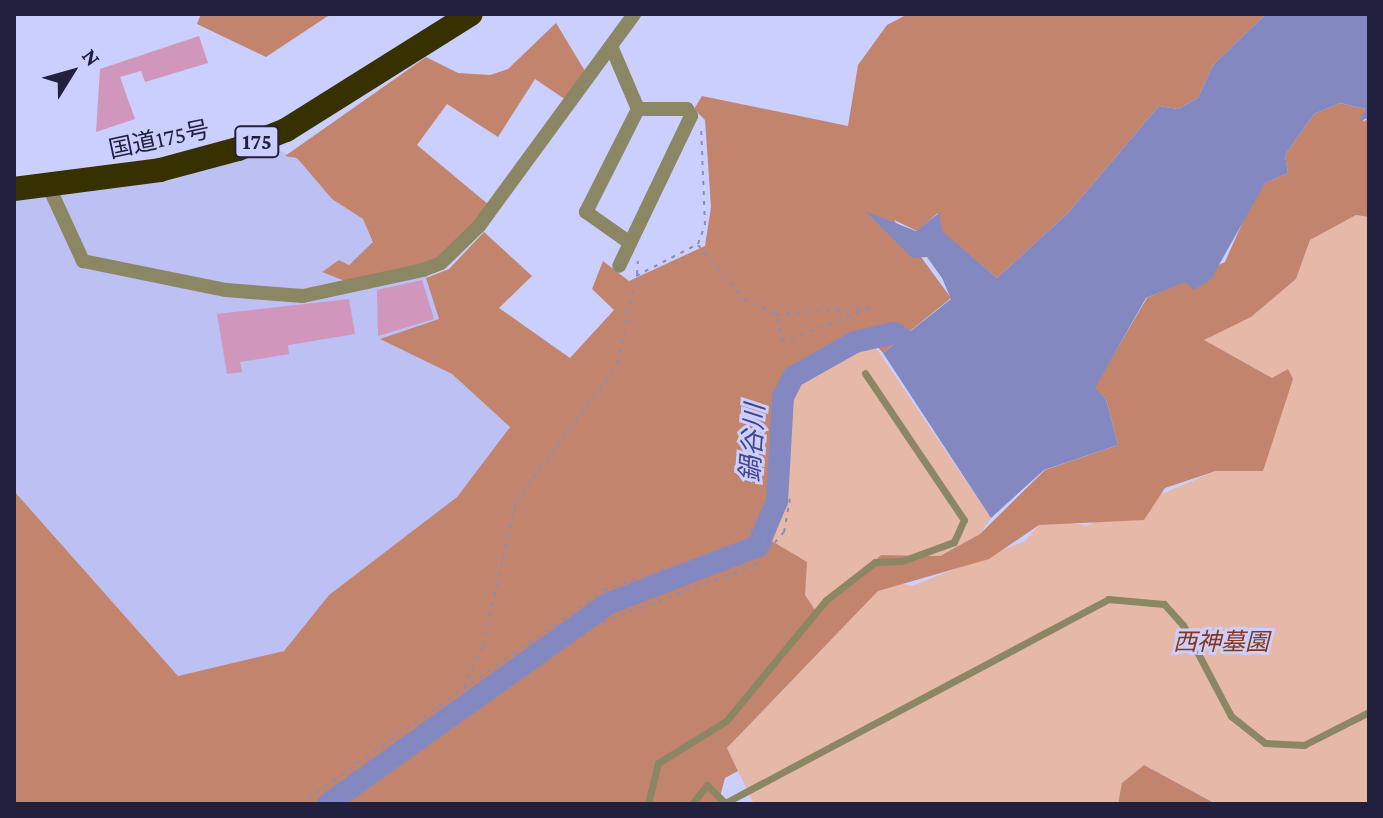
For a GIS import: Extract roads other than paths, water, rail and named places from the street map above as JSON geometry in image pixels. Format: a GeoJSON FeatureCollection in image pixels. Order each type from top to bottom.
{"type":"FeatureCollection","features":[{"type":"Feature","properties":{"kind":"highway","name":"国道175号"},"geometry":{"type":"LineString","coordinates":[[14,189],[197,163],[286,130],[471,14]]}},
{"type":"Feature","properties":{"kind":"street"},"geometry":{"type":"LineString","coordinates":[[48,185],[83,261],[226,290],[303,296],[423,270],[441,263],[479,226],[634,14]]}},
{"type":"Feature","properties":{"kind":"street"},"geometry":{"type":"LineString","coordinates":[[611,46],[638,109],[586,212],[630,243]]}},
{"type":"Feature","properties":{"kind":"street"},"geometry":{"type":"LineString","coordinates":[[619,266],[691,116],[687,109],[638,109]]}},
{"type":"Feature","properties":{"kind":"lane"},"geometry":{"type":"LineString","coordinates":[[648,804],[658,763],[726,721],[826,600],[875,562],[902,561],[954,542],[964,520],[865,373]]}},
{"type":"Feature","properties":{"kind":"lane"},"geometry":{"type":"LineString","coordinates":[[692,804],[707,785],[725,803],[1108,599],[1164,604],[1183,625],[1231,716],[1265,743],[1304,745],[1369,712]]}},
{"type":"Feature","properties":{"kind":"waterway","name":"鍋谷川"},"geometry":{"type":"LineString","coordinates":[[328,804],[607,604],[758,546],[777,501],[783,397],[793,377],[855,342],[894,333],[927,356]]}},
{"type":"Feature","properties":{"kind":"park label","name":"西神墓園"},"geometry":{"type":"Point","coordinates":[1221,642]}}]}
